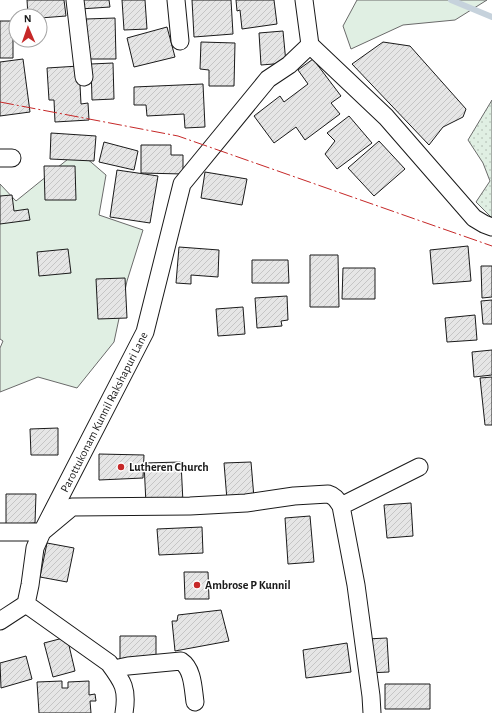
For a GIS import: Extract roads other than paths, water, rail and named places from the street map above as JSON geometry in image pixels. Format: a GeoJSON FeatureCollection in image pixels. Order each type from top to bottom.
{"type":"FeatureCollection","features":[{"type":"Feature","properties":{"kind":"street"},"geometry":{"type":"LineString","coordinates":[[75,0],[84,77]]}},
{"type":"Feature","properties":{"kind":"street"},"geometry":{"type":"LineString","coordinates":[[176,0],[180,42]]}},
{"type":"Feature","properties":{"kind":"street"},"geometry":{"type":"LineString","coordinates":[[304,0],[310,45],[386,116],[474,218],[492,227]]}},
{"type":"Feature","properties":{"kind":"street","name":"Parottukonam Kunnil Rakshapuri Lane"},"geometry":{"type":"LineString","coordinates":[[26,604],[35,548],[42,532],[145,332],[182,184],[268,79],[289,65],[310,45]]}},
{"type":"Feature","properties":{"kind":"street"},"geometry":{"type":"LineString","coordinates":[[341,506],[419,467]]}},
{"type":"Feature","properties":{"kind":"street"},"geometry":{"type":"LineString","coordinates":[[0,532],[42,532],[72,507],[190,506],[246,503],[294,496],[328,494],[337,498],[341,506],[356,585],[372,713]]}},
{"type":"Feature","properties":{"kind":"street"},"geometry":{"type":"LineString","coordinates":[[0,621],[26,604],[109,663],[124,684],[126,703],[124,713]]}},
{"type":"Feature","properties":{"kind":"street"},"geometry":{"type":"LineString","coordinates":[[114,669],[128,666],[181,661],[186,664],[191,674],[195,702]]}},
{"type":"Feature","properties":{"kind":"waterway"},"geometry":{"type":"LineString","coordinates":[[451,0],[492,17]]}},
{"type":"Feature","properties":{"kind":"place","name":"Lutheren Church"},"geometry":{"type":"Point","coordinates":[121,467]}},
{"type":"Feature","properties":{"kind":"place","name":"Ambrose P Kunnil"},"geometry":{"type":"Point","coordinates":[197,585]}}]}
